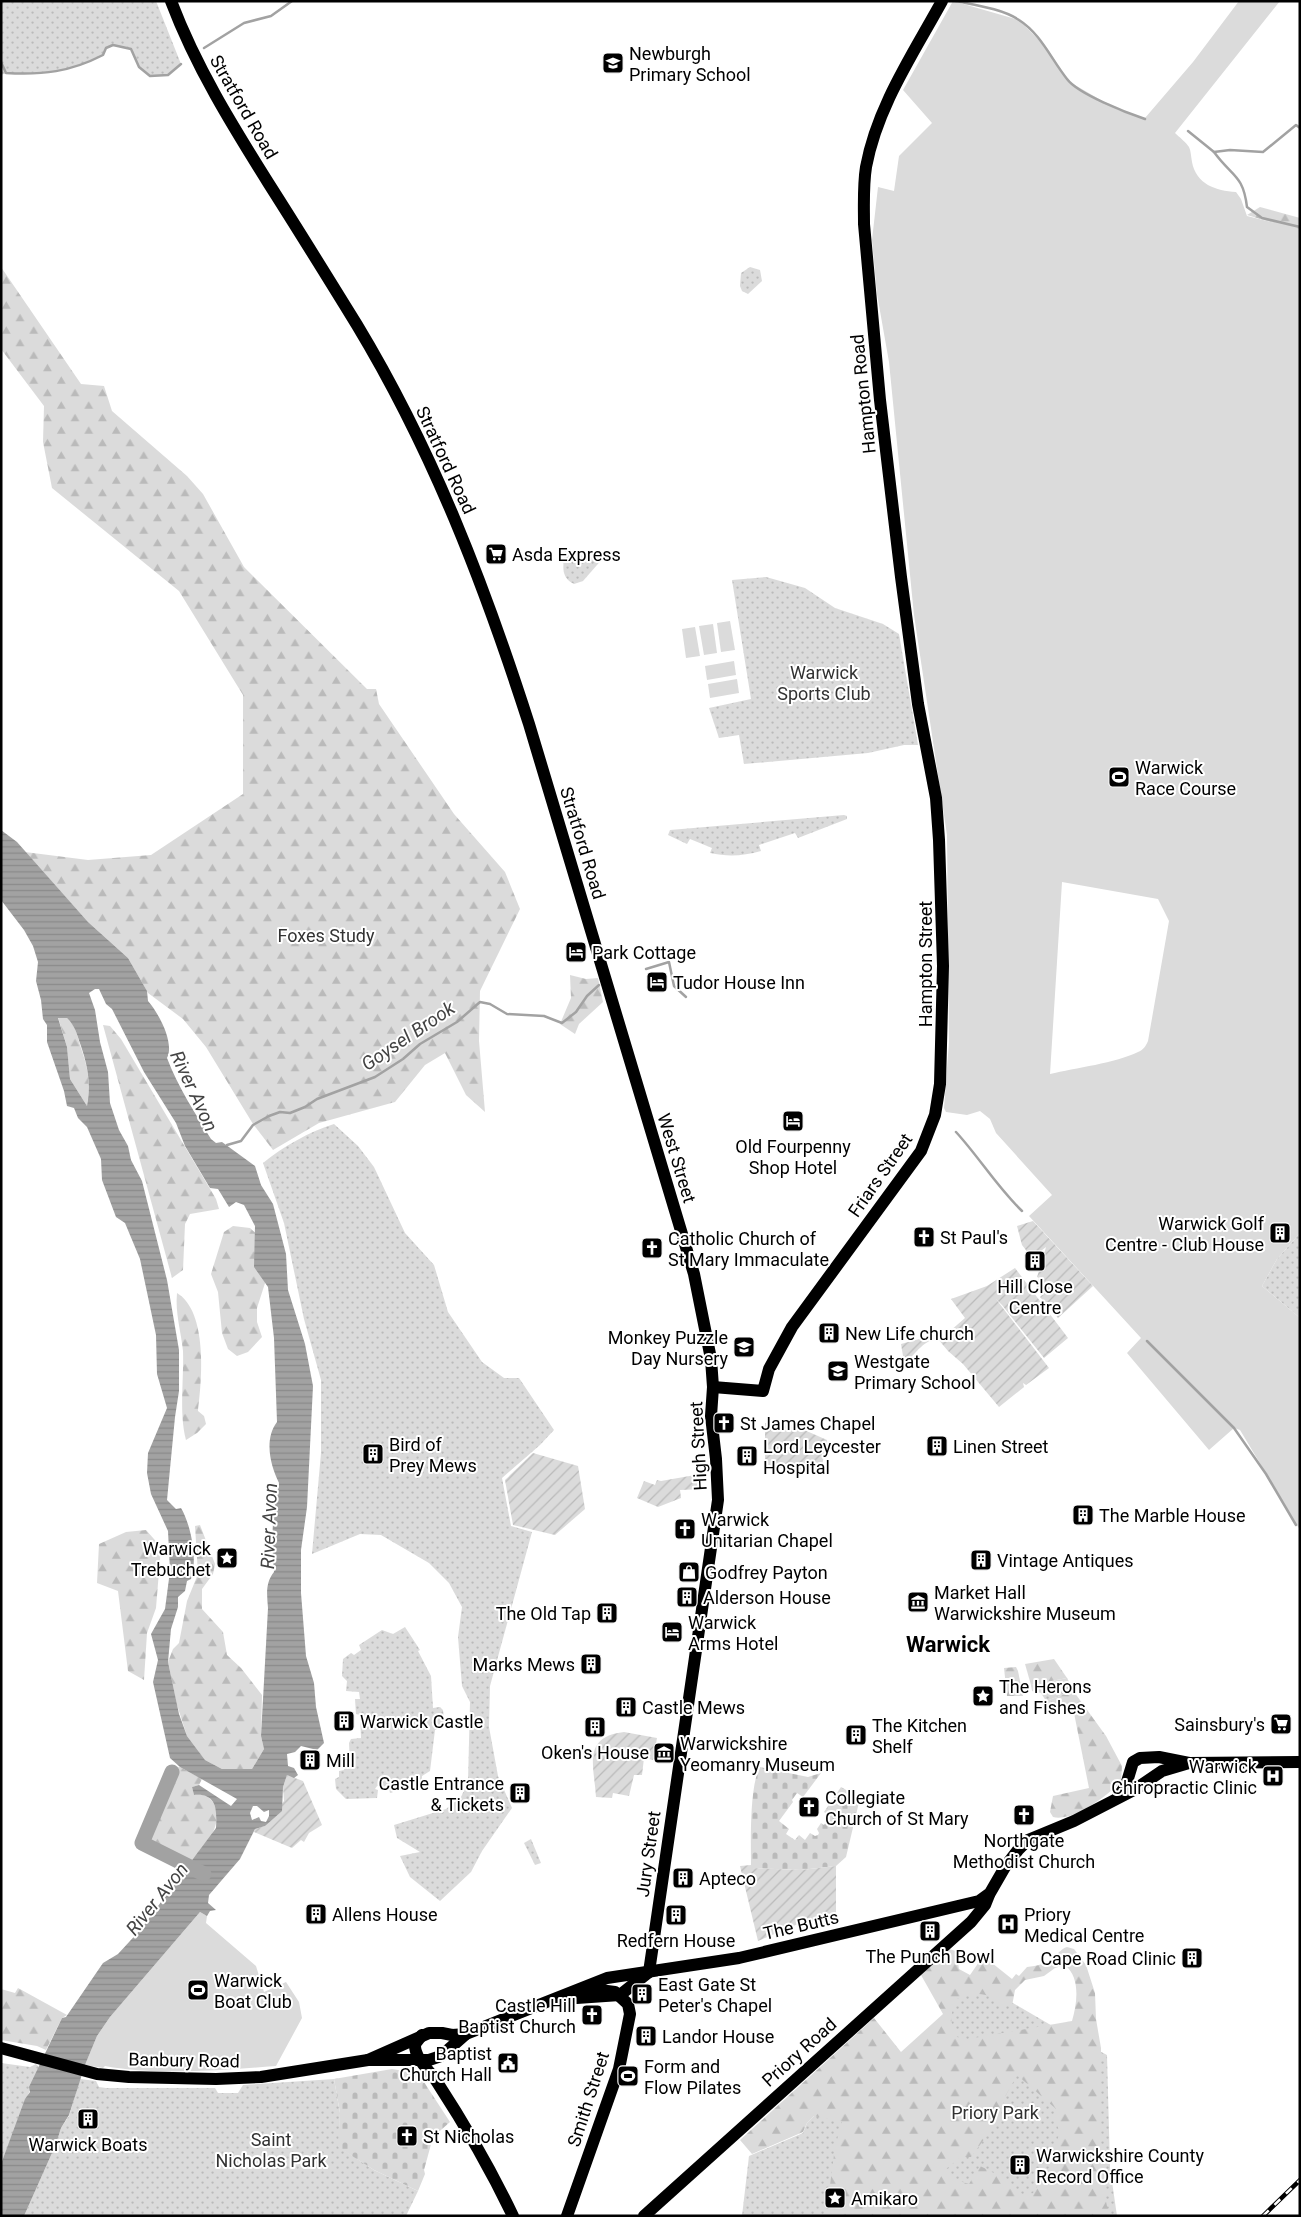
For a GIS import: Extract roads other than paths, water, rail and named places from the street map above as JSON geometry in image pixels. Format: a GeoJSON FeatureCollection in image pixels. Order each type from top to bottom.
{"type":"FeatureCollection","features":[{"type":"Feature","properties":{"kind":"main road","name":"Stratford Road"},"geometry":{"type":"LineString","coordinates":[[171,1],[210,88],[357,325],[393,388],[450,508],[485,592],[508,656],[603,971]]}},
{"type":"Feature","properties":{"kind":"main road","name":"Hampton Road"},"geometry":{"type":"LineString","coordinates":[[936,798],[911,653],[883,429],[864,224],[864,195],[870,148],[884,107],[942,1]]}},
{"type":"Feature","properties":{"kind":"main road","name":"Hampton Street"},"geometry":{"type":"LineString","coordinates":[[930,1130],[940,1084],[943,975],[942,895],[936,798]]}},
{"type":"Feature","properties":{"kind":"main road","name":"West Street"},"geometry":{"type":"LineString","coordinates":[[603,971],[694,1274],[710,1345],[713,1387]]}},
{"type":"Feature","properties":{"kind":"main road","name":"Friars Street"},"geometry":{"type":"LineString","coordinates":[[713,1387],[763,1391],[769,1369],[787,1334],[907,1172],[921,1151],[930,1130]]}},
{"type":"Feature","properties":{"kind":"main road","name":"High Street"},"geometry":{"type":"LineString","coordinates":[[682,1742],[718,1500],[711,1416],[713,1387]]}},
{"type":"Feature","properties":{"kind":"main road","name":"Jury Street"},"geometry":{"type":"LineString","coordinates":[[649,1972],[682,1742]]}},
{"type":"Feature","properties":{"kind":"main road"},"geometry":{"type":"LineString","coordinates":[[1117,1799],[1126,1785],[1132,1772],[1132,1765],[1136,1760],[1159,1757],[1189,1763],[1259,1764],[1300,1762]]}},
{"type":"Feature","properties":{"kind":"main road"},"geometry":{"type":"LineString","coordinates":[[1132,1772],[1138,1779],[1150,1778],[1154,1766],[1151,1760],[1146,1758]]}},
{"type":"Feature","properties":{"kind":"main road","name":"Priory Road"},"geometry":{"type":"LineString","coordinates":[[644,2216],[978,1914],[1005,1867],[1023,1844],[1034,1837],[1045,1835],[1117,1799],[1162,1771],[1189,1763]]}},
{"type":"Feature","properties":{"kind":"main road","name":"The Butts"},"geometry":{"type":"LineString","coordinates":[[547,2001],[607,1978],[739,1958],[960,1906],[979,1901],[990,1893]]}},
{"type":"Feature","properties":{"kind":"main road"},"geometry":{"type":"LineString","coordinates":[[959,1932],[966,1918],[960,1906]]}},
{"type":"Feature","properties":{"kind":"main road"},"geometry":{"type":"LineString","coordinates":[[466,2034],[547,2001],[620,1995],[649,1972]]}},
{"type":"Feature","properties":{"kind":"main road"},"geometry":{"type":"LineString","coordinates":[[577,1988],[610,1990],[620,1995]]}},
{"type":"Feature","properties":{"kind":"main road","name":"Smith Street"},"geometry":{"type":"LineString","coordinates":[[567,2216],[619,2069],[630,2009],[620,1995]]}},
{"type":"Feature","properties":{"kind":"main road","name":"Banbury Road"},"geometry":{"type":"LineString","coordinates":[[368,2060],[423,2035],[442,2033],[452,2035],[466,2034]]}},
{"type":"Feature","properties":{"kind":"main road","name":"Banbury Road"},"geometry":{"type":"LineString","coordinates":[[1,2048],[97,2074],[183,2079],[250,2078],[368,2060],[429,2060],[441,2056],[466,2034]]}},
{"type":"Feature","properties":{"kind":"main road"},"geometry":{"type":"LineString","coordinates":[[423,2035],[414,2048],[420,2060],[450,2102],[486,2163],[513,2216]]}},
{"type":"Feature","properties":{"kind":"waterway"},"geometry":{"type":"LineString","coordinates":[[204,48],[244,23],[271,16],[292,1]]}},
{"type":"Feature","properties":{"kind":"waterway"},"geometry":{"type":"LineString","coordinates":[[956,1],[997,10],[1019,20],[1034,32],[1073,85],[1103,102],[1145,119]]}},
{"type":"Feature","properties":{"kind":"waterway"},"geometry":{"type":"LineString","coordinates":[[1,62],[6,73],[44,73],[68,69],[91,61],[103,55],[106,48],[113,45],[131,49],[139,67],[150,76],[168,75],[181,64]]}},
{"type":"Feature","properties":{"kind":"waterway"},"geometry":{"type":"LineString","coordinates":[[1188,131],[1214,152],[1230,150],[1263,152],[1296,125],[1300,128]]}},
{"type":"Feature","properties":{"kind":"waterway"},"geometry":{"type":"LineString","coordinates":[[1214,152],[1240,182],[1247,207],[1262,218],[1300,227]]}},
{"type":"Feature","properties":{"kind":"waterway"},"geometry":{"type":"LineString","coordinates":[[646,969],[669,962],[674,986],[686,997]]}},
{"type":"Feature","properties":{"kind":"waterway","name":"Goysel Brook"},"geometry":{"type":"LineString","coordinates":[[227,1145],[241,1141],[253,1125],[269,1116],[280,1112],[290,1113],[305,1107],[317,1099],[375,1077],[403,1059],[420,1044],[457,1022],[480,1002],[490,1004],[507,1014],[544,1016],[562,1023],[576,1012],[587,996],[599,985]]}},
{"type":"Feature","properties":{"kind":"waterway"},"geometry":{"type":"LineString","coordinates":[[956,1132],[1004,1192],[1022,1211]]}},
{"type":"Feature","properties":{"kind":"waterway"},"geometry":{"type":"LineString","coordinates":[[1147,1341],[1234,1428],[1266,1474],[1296,1525]]}},
{"type":"Feature","properties":{"kind":"waterway","name":"River Avon"},"geometry":{"type":"LineString","coordinates":[[172,1772],[142,1843],[204,1874]]}},
{"type":"Feature","properties":{"kind":"railway"},"geometry":{"type":"LineString","coordinates":[[1263,2216],[1300,2180]]}},
{"type":"Feature","properties":{"kind":"place","name":"Newburgh Primary School"},"geometry":{"type":"Point","coordinates":[613,63]}},
{"type":"Feature","properties":{"kind":"place","name":"Asda Express"},"geometry":{"type":"Point","coordinates":[496,554]}},
{"type":"Feature","properties":{"kind":"place","name":"Warwick Race Course"},"geometry":{"type":"Point","coordinates":[1119,777]}},
{"type":"Feature","properties":{"kind":"place","name":"Park Cottage"},"geometry":{"type":"Point","coordinates":[576,952]}},
{"type":"Feature","properties":{"kind":"place","name":"Tudor House Inn"},"geometry":{"type":"Point","coordinates":[657,982]}},
{"type":"Feature","properties":{"kind":"place","name":"Old Fourpenny Shop Hotel"},"geometry":{"type":"Point","coordinates":[793,1121]}},
{"type":"Feature","properties":{"kind":"place","name":"Warwick Golf Centre - Club House"},"geometry":{"type":"Point","coordinates":[1280,1233]}},
{"type":"Feature","properties":{"kind":"place","name":"St Paul's"},"geometry":{"type":"Point","coordinates":[924,1237]}},
{"type":"Feature","properties":{"kind":"place","name":"Catholic Church of St Mary Immaculate"},"geometry":{"type":"Point","coordinates":[652,1248]}},
{"type":"Feature","properties":{"kind":"place","name":"Hill Close Centre"},"geometry":{"type":"Point","coordinates":[1035,1261]}},
{"type":"Feature","properties":{"kind":"place","name":"New Life church"},"geometry":{"type":"Point","coordinates":[829,1333]}},
{"type":"Feature","properties":{"kind":"place","name":"Monkey Puzzle Day Nursery"},"geometry":{"type":"Point","coordinates":[744,1347]}},
{"type":"Feature","properties":{"kind":"place","name":"Westgate Primary School"},"geometry":{"type":"Point","coordinates":[838,1371]}},
{"type":"Feature","properties":{"kind":"place","name":"St James Chapel"},"geometry":{"type":"Point","coordinates":[724,1423]}},
{"type":"Feature","properties":{"kind":"place","name":"Linen Street"},"geometry":{"type":"Point","coordinates":[937,1446]}},
{"type":"Feature","properties":{"kind":"place","name":"Bird of Prey Mews"},"geometry":{"type":"Point","coordinates":[373,1454]}},
{"type":"Feature","properties":{"kind":"place","name":"Lord Leycester Hospital"},"geometry":{"type":"Point","coordinates":[747,1456]}},
{"type":"Feature","properties":{"kind":"place","name":"The Marble House"},"geometry":{"type":"Point","coordinates":[1083,1515]}},
{"type":"Feature","properties":{"kind":"place","name":"Warwick Unitarian Chapel"},"geometry":{"type":"Point","coordinates":[685,1529]}},
{"type":"Feature","properties":{"kind":"place","name":"Warwick Trebuchet"},"geometry":{"type":"Point","coordinates":[227,1558]}},
{"type":"Feature","properties":{"kind":"place","name":"Vintage Antiques"},"geometry":{"type":"Point","coordinates":[981,1560]}},
{"type":"Feature","properties":{"kind":"place","name":"Godfrey Payton"},"geometry":{"type":"Point","coordinates":[689,1572]}},
{"type":"Feature","properties":{"kind":"place","name":"Alderson House"},"geometry":{"type":"Point","coordinates":[687,1597]}},
{"type":"Feature","properties":{"kind":"place","name":"Market Hall Warwickshire Museum"},"geometry":{"type":"Point","coordinates":[918,1602]}},
{"type":"Feature","properties":{"kind":"place","name":"The Old Tap"},"geometry":{"type":"Point","coordinates":[607,1613]}},
{"type":"Feature","properties":{"kind":"place","name":"Warwick Arms Hotel"},"geometry":{"type":"Point","coordinates":[672,1632]}},
{"type":"Feature","properties":{"kind":"place","name":"Marks Mews"},"geometry":{"type":"Point","coordinates":[591,1664]}},
{"type":"Feature","properties":{"kind":"place","name":"The Herons and Fishes"},"geometry":{"type":"Point","coordinates":[983,1696]}},
{"type":"Feature","properties":{"kind":"place","name":"Castle Mews"},"geometry":{"type":"Point","coordinates":[626,1707]}},
{"type":"Feature","properties":{"kind":"place","name":"Warwick Castle"},"geometry":{"type":"Point","coordinates":[344,1721]}},
{"type":"Feature","properties":{"kind":"place","name":"Sainsbury's"},"geometry":{"type":"Point","coordinates":[1281,1724]}},
{"type":"Feature","properties":{"kind":"place","name":"Oken's House"},"geometry":{"type":"Point","coordinates":[595,1727]}},
{"type":"Feature","properties":{"kind":"place","name":"The Kitchen Shelf"},"geometry":{"type":"Point","coordinates":[856,1735]}},
{"type":"Feature","properties":{"kind":"place","name":"Warwickshire Yeomanry Museum"},"geometry":{"type":"Point","coordinates":[664,1753]}},
{"type":"Feature","properties":{"kind":"place","name":"Mill"},"geometry":{"type":"Point","coordinates":[310,1760]}},
{"type":"Feature","properties":{"kind":"place","name":"Warwick Chiropractic Clinic"},"geometry":{"type":"Point","coordinates":[1273,1776]}},
{"type":"Feature","properties":{"kind":"place","name":"Castle Entrance & Tickets"},"geometry":{"type":"Point","coordinates":[520,1793]}},
{"type":"Feature","properties":{"kind":"place","name":"Collegiate Church of St Mary"},"geometry":{"type":"Point","coordinates":[809,1807]}},
{"type":"Feature","properties":{"kind":"place","name":"Northgate Methodist Church"},"geometry":{"type":"Point","coordinates":[1024,1815]}},
{"type":"Feature","properties":{"kind":"place","name":"Apteco"},"geometry":{"type":"Point","coordinates":[683,1878]}},
{"type":"Feature","properties":{"kind":"place","name":"Allens House"},"geometry":{"type":"Point","coordinates":[316,1914]}},
{"type":"Feature","properties":{"kind":"place","name":"Redfern House"},"geometry":{"type":"Point","coordinates":[676,1915]}},
{"type":"Feature","properties":{"kind":"place","name":"Priory Medical Centre"},"geometry":{"type":"Point","coordinates":[1008,1924]}},
{"type":"Feature","properties":{"kind":"place","name":"The Punch Bowl"},"geometry":{"type":"Point","coordinates":[930,1931]}},
{"type":"Feature","properties":{"kind":"place","name":"Cape Road Clinic"},"geometry":{"type":"Point","coordinates":[1192,1958]}},
{"type":"Feature","properties":{"kind":"place","name":"Warwick Boat Club"},"geometry":{"type":"Point","coordinates":[198,1990]}},
{"type":"Feature","properties":{"kind":"place","name":"East Gate St Peter's Chapel"},"geometry":{"type":"Point","coordinates":[642,1994]}},
{"type":"Feature","properties":{"kind":"place","name":"Castle Hill Baptist Church"},"geometry":{"type":"Point","coordinates":[592,2015]}},
{"type":"Feature","properties":{"kind":"place","name":"Landor House"},"geometry":{"type":"Point","coordinates":[646,2036]}},
{"type":"Feature","properties":{"kind":"place","name":"Baptist Church Hall"},"geometry":{"type":"Point","coordinates":[508,2063]}},
{"type":"Feature","properties":{"kind":"place","name":"Form and Flow Pilates"},"geometry":{"type":"Point","coordinates":[628,2076]}},
{"type":"Feature","properties":{"kind":"place","name":"Warwick Boats"},"geometry":{"type":"Point","coordinates":[88,2119]}},
{"type":"Feature","properties":{"kind":"place","name":"St Nicholas"},"geometry":{"type":"Point","coordinates":[407,2136]}},
{"type":"Feature","properties":{"kind":"place","name":"Warwickshire County Record Office"},"geometry":{"type":"Point","coordinates":[1020,2165]}},
{"type":"Feature","properties":{"kind":"place","name":"Amikaro"},"geometry":{"type":"Point","coordinates":[835,2198]}},
{"type":"Feature","properties":{"kind":"district","name":"Warwick"},"geometry":{"type":"Point","coordinates":[948,1644]}},
{"type":"Feature","properties":{"kind":"park label","name":"Warwick Sports Club"},"geometry":{"type":"Point","coordinates":[824,682]}},
{"type":"Feature","properties":{"kind":"park label","name":"Foxes Study"},"geometry":{"type":"Point","coordinates":[326,935]}},
{"type":"Feature","properties":{"kind":"park label","name":"Priory Park"},"geometry":{"type":"Point","coordinates":[995,2112]}},
{"type":"Feature","properties":{"kind":"park label","name":"Saint Nicholas Park"},"geometry":{"type":"Point","coordinates":[271,2149]}}]}
